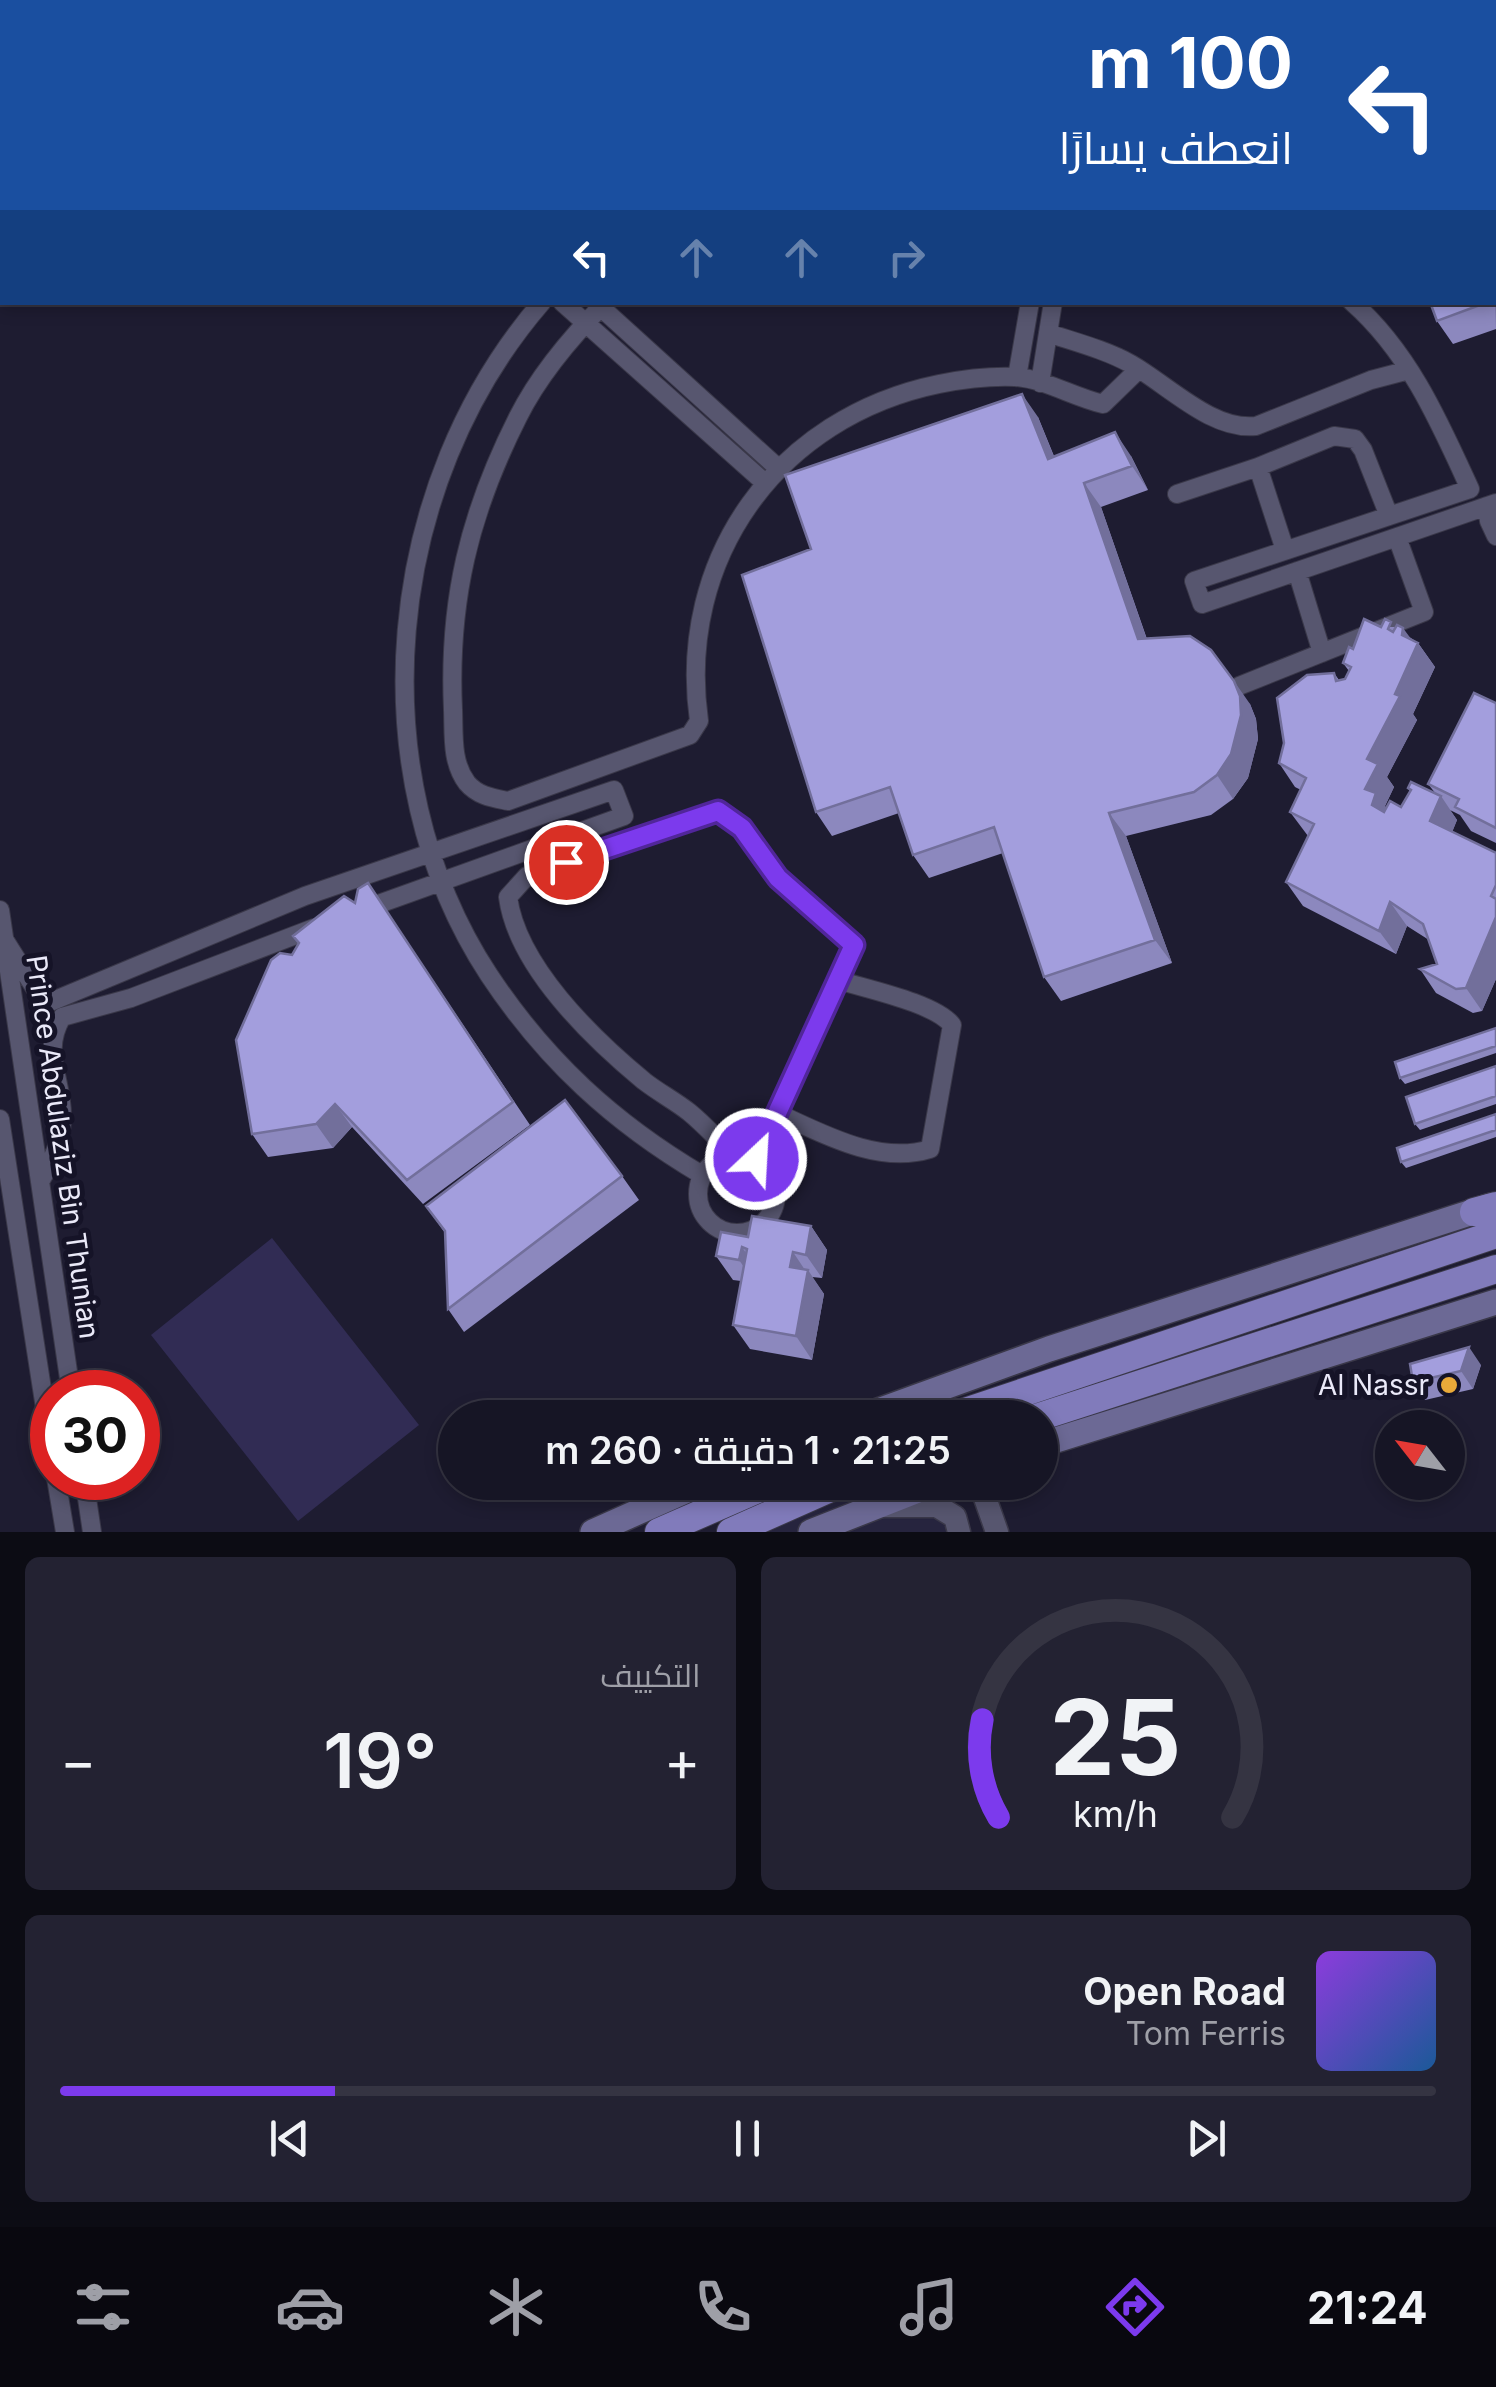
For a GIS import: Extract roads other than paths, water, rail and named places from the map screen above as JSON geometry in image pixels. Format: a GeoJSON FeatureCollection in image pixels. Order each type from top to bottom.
{"type":"FeatureCollection","features":[{"type":"Feature","properties":{"kind":"main road"},"geometry":{"type":"LineString","coordinates":[[908,1400],[1049,1348],[1488,1208]]}},
{"type":"Feature","properties":{"kind":"main road"},"geometry":{"type":"LineString","coordinates":[[996,1400],[1496,1234]]}},
{"type":"Feature","properties":{"kind":"main road"},"geometry":{"type":"LineString","coordinates":[[1058,1411],[1496,1269]]}},
{"type":"Feature","properties":{"kind":"main road"},"geometry":{"type":"LineString","coordinates":[[1058,1439],[1496,1302]]}},
{"type":"Feature","properties":{"kind":"main road"},"geometry":{"type":"LineString","coordinates":[[593,1532],[665,1500]]}},
{"type":"Feature","properties":{"kind":"main road"},"geometry":{"type":"LineString","coordinates":[[659,1532],[733,1500]]}},
{"type":"Feature","properties":{"kind":"main road"},"geometry":{"type":"LineString","coordinates":[[732,1532],[804,1500]]}},
{"type":"Feature","properties":{"kind":"main road"},"geometry":{"type":"LineString","coordinates":[[811,1532],[892,1500]]}},
{"type":"Feature","properties":{"kind":"street"},"geometry":{"type":"LineString","coordinates":[[495,365],[521,305]]}},
{"type":"Feature","properties":{"kind":"street"},"geometry":{"type":"LineString","coordinates":[[540,305],[495,365],[472,404],[437,484],[416,558],[404,665],[416,799],[443,883],[487,972],[544,1050],[648,1143],[702,1175]]}},
{"type":"Feature","properties":{"kind":"street"},"geometry":{"type":"LineString","coordinates":[[565,305],[771,475]]}},
{"type":"Feature","properties":{"kind":"street"},"geometry":{"type":"LineString","coordinates":[[599,305],[520,413],[487,484],[467,547],[453,619],[455,757],[468,783],[484,796],[508,801],[690,736],[699,722],[695,691],[700,622],[736,524],[771,475],[840,419],[904,392],[966,379],[1017,377],[1102,404],[1139,369]]}},
{"type":"Feature","properties":{"kind":"street"},"geometry":{"type":"LineString","coordinates":[[601,305],[771,475]]}},
{"type":"Feature","properties":{"kind":"street"},"geometry":{"type":"LineString","coordinates":[[1017,377],[1029,305]]}},
{"type":"Feature","properties":{"kind":"street"},"geometry":{"type":"LineString","coordinates":[[1040,383],[1053,305]]}},
{"type":"Feature","properties":{"kind":"street"},"geometry":{"type":"LineString","coordinates":[[1355,305],[1398,350],[1437,416],[1470,489],[1194,581],[1202,604],[1491,504],[1496,536]]}},
{"type":"Feature","properties":{"kind":"street"},"geometry":{"type":"LineString","coordinates":[[1048,334],[1126,361],[1220,422],[1238,428],[1256,426],[1371,380],[1409,370]]}},
{"type":"Feature","properties":{"kind":"street"},"geometry":{"type":"LineString","coordinates":[[1176,494],[1334,436],[1355,439],[1363,450],[1390,516]]}},
{"type":"Feature","properties":{"kind":"street"},"geometry":{"type":"LineString","coordinates":[[1258,466],[1286,550]]}},
{"type":"Feature","properties":{"kind":"street"},"geometry":{"type":"LineString","coordinates":[[1239,686],[1424,612],[1397,536]]}},
{"type":"Feature","properties":{"kind":"street"},"geometry":{"type":"LineString","coordinates":[[1296,571],[1322,653]]}},
{"type":"Feature","properties":{"kind":"street"},"geometry":{"type":"LineString","coordinates":[[4,939],[48,1003],[306,896],[614,790],[624,816],[138,995],[62,1017],[52,1034],[52,1060],[62,1117],[56,1155],[40,1180]]}},
{"type":"Feature","properties":{"kind":"street"},"geometry":{"type":"LineString","coordinates":[[734,1155],[690,1113],[645,1082],[546,981],[512,924],[508,898],[526,876],[718,811],[742,828],[778,878],[854,945],[756,1159]]}},
{"type":"Feature","properties":{"kind":"street","name":"Prince Abdulaziz Bin Thunian"},"geometry":{"type":"LineString","coordinates":[[0,910],[69,1370]]}},
{"type":"Feature","properties":{"kind":"street"},"geometry":{"type":"LineString","coordinates":[[134,967],[138,995]]}},
{"type":"Feature","properties":{"kind":"street"},"geometry":{"type":"LineString","coordinates":[[777,1113],[876,1152],[914,1154],[930,1149],[952,1024],[929,1009],[838,980]]}},
{"type":"Feature","properties":{"kind":"street","name":"Prince Abdulaziz Bin Thunian"},"geometry":{"type":"LineString","coordinates":[[0,1119],[6,1198],[37,1370]]}},
{"type":"Feature","properties":{"kind":"street"},"geometry":{"type":"LineString","coordinates":[[734,1155],[756,1159],[768,1170],[777,1194],[769,1219],[747,1233],[721,1231],[702,1214],[698,1201],[702,1175],[722,1158],[734,1155]]}},
{"type":"Feature","properties":{"kind":"street"},"geometry":{"type":"LineString","coordinates":[[58,1500],[60,1531]]}},
{"type":"Feature","properties":{"kind":"street"},"geometry":{"type":"LineString","coordinates":[[87,1500],[92,1532]]}},
{"type":"Feature","properties":{"kind":"street"},"geometry":{"type":"LineString","coordinates":[[985,1500],[994,1532]]}},
{"type":"Feature","properties":{"kind":"street"},"geometry":{"type":"LineString","coordinates":[[877,1506],[937,1506],[955,1518],[959,1532]]}},
{"type":"Feature","properties":{"kind":"street"},"geometry":{"type":"LineString","coordinates":[[974,1532],[981,1525],[994,1532]]}},
{"type":"Feature","properties":{"kind":"place","name":"Al Nassr"},"geometry":{"type":"Point","coordinates":[1449,1385]}}]}
